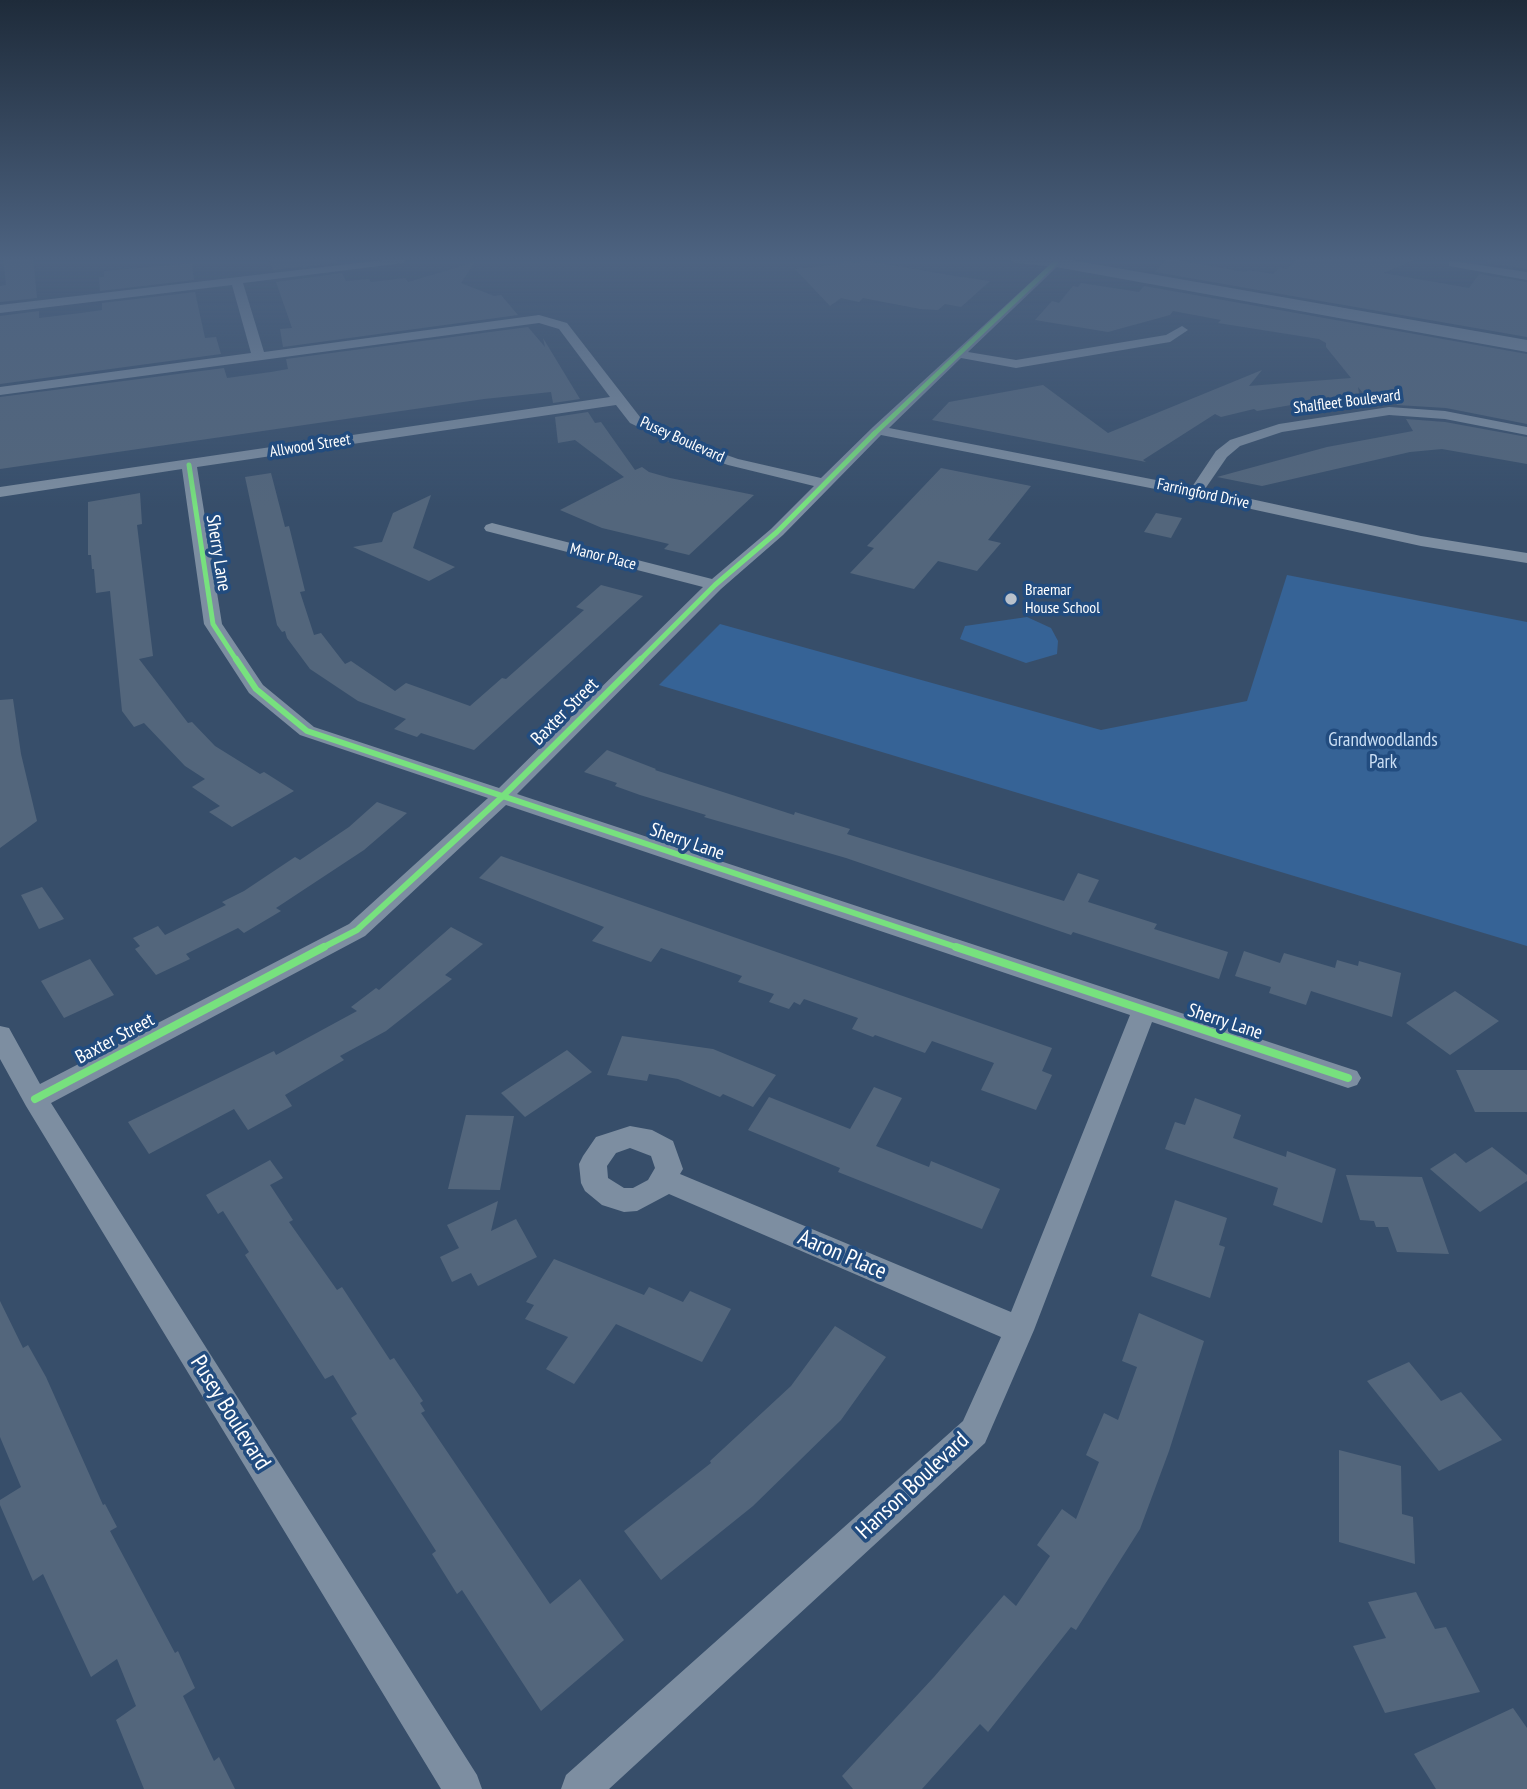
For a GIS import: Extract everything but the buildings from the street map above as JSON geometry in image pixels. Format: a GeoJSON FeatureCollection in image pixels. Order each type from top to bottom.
{"type":"FeatureCollection","features":[{"type":"Feature","properties":{"kind":"main road"},"geometry":{"type":"LineString","coordinates":[[1502,341],[1527,346]]}},
{"type":"Feature","properties":{"kind":"street"},"geometry":{"type":"LineString","coordinates":[[254,341],[259,357]]}},
{"type":"Feature","properties":{"kind":"street","name":"Pusey Boulevard"},"geometry":{"type":"LineString","coordinates":[[0,391],[373,341]]}},
{"type":"Feature","properties":{"kind":"street","name":"Pusey Boulevard"},"geometry":{"type":"LineString","coordinates":[[575,341],[635,420],[693,448],[733,462],[826,484]]}},
{"type":"Feature","properties":{"kind":"street","name":"Baxter Street"},"geometry":{"type":"LineString","coordinates":[[35,1099],[357,930],[503,796],[715,585],[778,532],[878,430],[972,341]]}},
{"type":"Feature","properties":{"kind":"street"},"geometry":{"type":"LineString","coordinates":[[959,354],[1016,364],[1149,341]]}},
{"type":"Feature","properties":{"kind":"street","name":"Allwood Street"},"geometry":{"type":"LineString","coordinates":[[0,492],[619,400]]}},
{"type":"Feature","properties":{"kind":"street","name":"Shalfleet Boulevard"},"geometry":{"type":"LineString","coordinates":[[1196,492],[1221,454],[1235,443],[1279,428],[1390,411],[1445,415],[1527,431]]}},
{"type":"Feature","properties":{"kind":"street","name":"Farringford Drive"},"geometry":{"type":"LineString","coordinates":[[878,430],[1196,492],[1421,541],[1527,558]]}},
{"type":"Feature","properties":{"kind":"street","name":"Sherry Lane"},"geometry":{"type":"LineString","coordinates":[[189,465],[213,624],[256,689],[307,732],[1348,1078]]}},
{"type":"Feature","properties":{"kind":"street","name":"Manor Place"},"geometry":{"type":"LineString","coordinates":[[492,528],[715,585]]}},
{"type":"Feature","properties":{"kind":"street","name":"Hanson Boulevard"},"geometry":{"type":"LineString","coordinates":[[580,1789],[974,1432],[1019,1330],[1144,1012]]}},
{"type":"Feature","properties":{"kind":"street","name":"Pusey Boulevard"},"geometry":{"type":"LineString","coordinates":[[0,1035],[35,1099],[463,1789]]}},
{"type":"Feature","properties":{"kind":"street","name":"Aaron Place"},"geometry":{"type":"LineString","coordinates":[[665,1180],[1019,1330]]}},
{"type":"Feature","properties":{"kind":"green space","name":"Grandwoodlands Park"},"geometry":{"type":"Polygon","coordinates":[[[1287,575],[1527,622],[1527,946],[659,685],[720,624],[1101,730],[1247,701],[1287,575]]]}},
{"type":"Feature","properties":{"kind":"green space"},"geometry":{"type":"Polygon","coordinates":[[[1027,617],[1051,628],[1058,641],[1057,654],[1026,663],[960,639],[965,626],[1027,617]]]}},
{"type":"Feature","properties":{"kind":"cycle path"},"geometry":{"type":"LineString","coordinates":[[35,1099],[357,930],[503,796],[715,585],[777,532],[878,430],[972,341]]}},
{"type":"Feature","properties":{"kind":"cycle path"},"geometry":{"type":"LineString","coordinates":[[189,465],[213,624],[256,689],[307,731],[1348,1078]]}},
{"type":"Feature","properties":{"kind":"place","name":"Braemar House School"},"geometry":{"type":"Point","coordinates":[1011,599]}}]}
